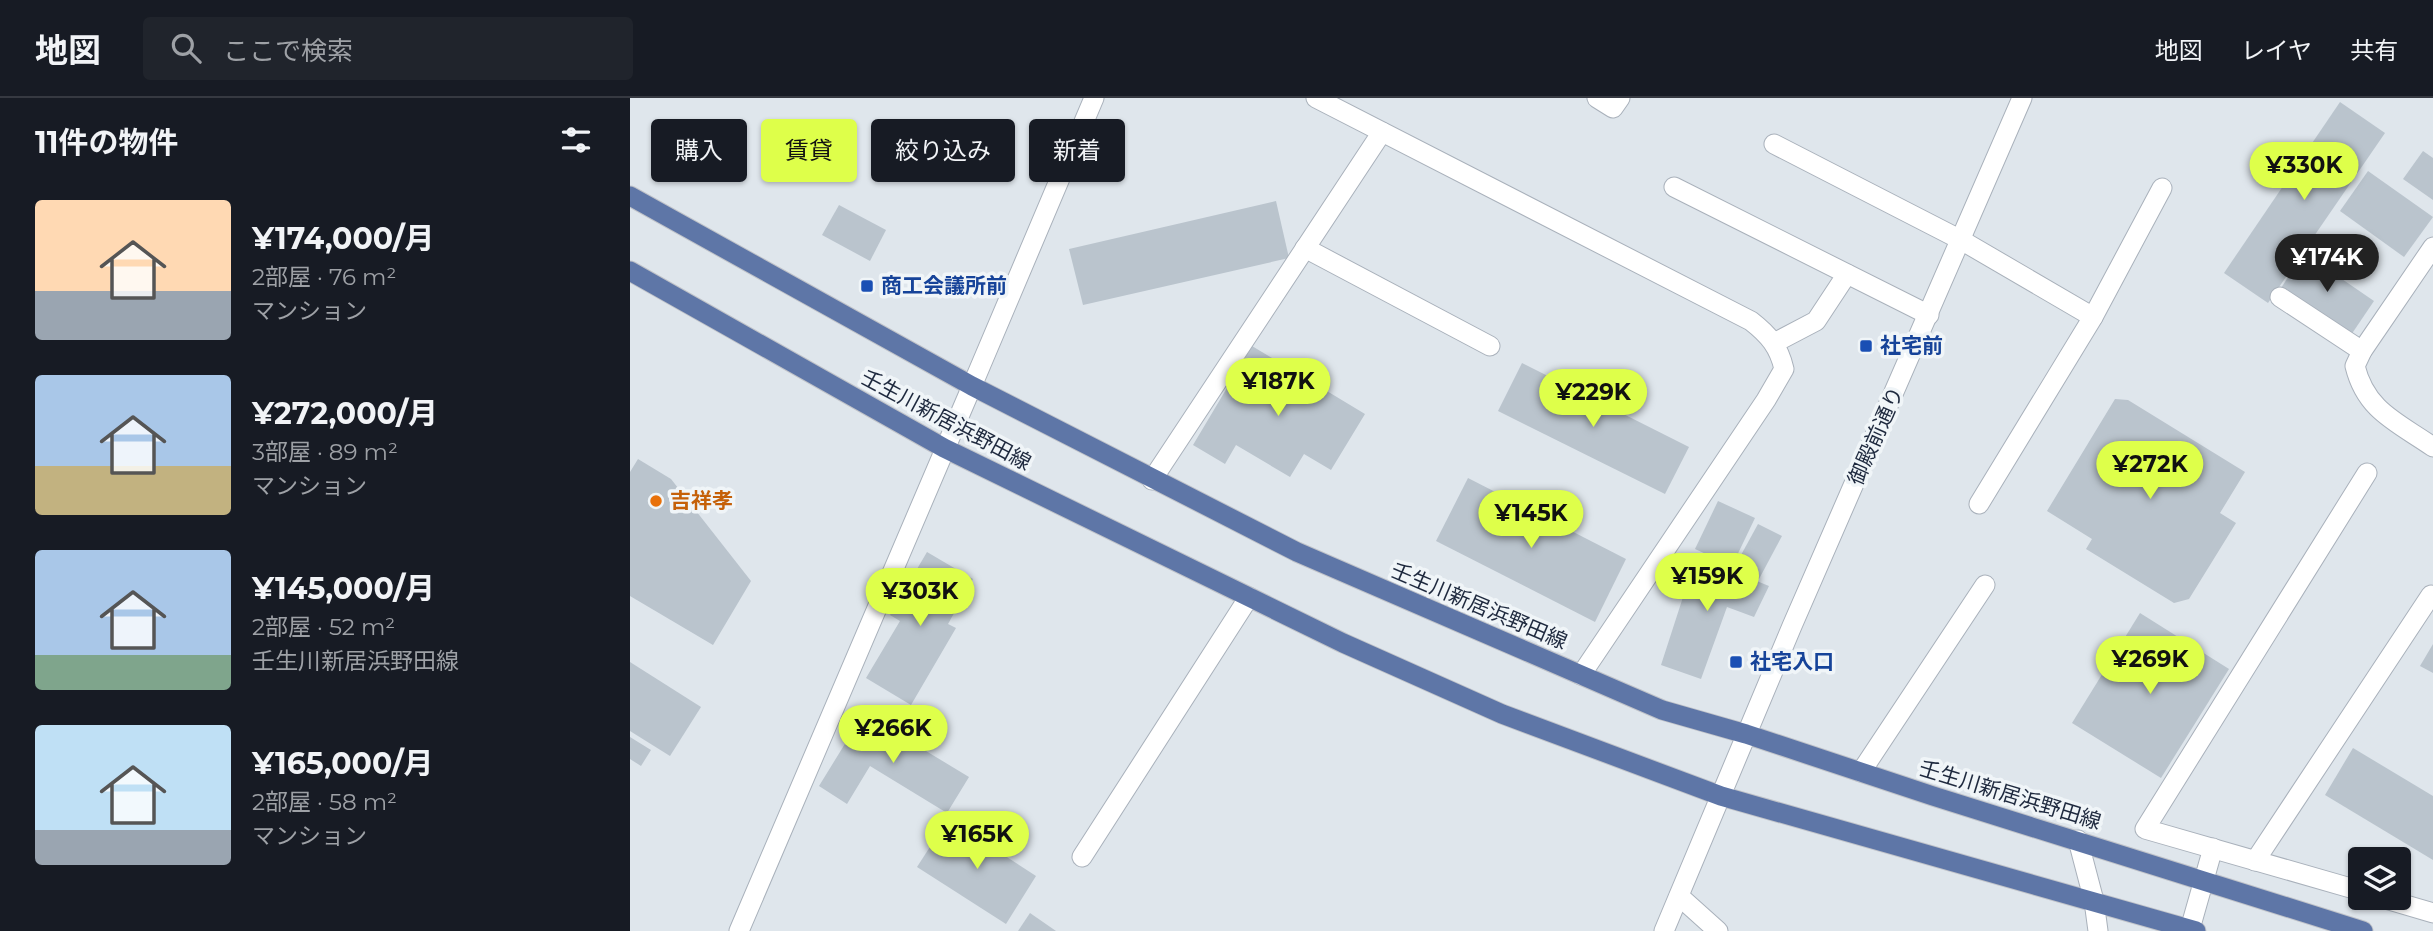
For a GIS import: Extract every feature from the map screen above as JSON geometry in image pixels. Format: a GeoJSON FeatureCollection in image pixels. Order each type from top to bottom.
{"type":"FeatureCollection","features":[{"type":"Feature","properties":{"kind":"main road","name":"壬生川新居浜野田線"},"geometry":{"type":"LineString","coordinates":[[630,196],[972,386],[1152,480],[1297,552],[1662,710],[1746,734],[2363,931]]}},
{"type":"Feature","properties":{"kind":"main road","name":"壬生川新居浜野田線"},"geometry":{"type":"LineString","coordinates":[[630,271],[944,448],[1343,643],[1502,713],[1721,796],[2193,930]]}},
{"type":"Feature","properties":{"kind":"street"},"geometry":{"type":"LineString","coordinates":[[739,931],[1094,98]]}},
{"type":"Feature","properties":{"kind":"street"},"geometry":{"type":"LineString","coordinates":[[1316,98],[1751,321],[1767,334],[1780,352],[1784,369],[1766,400],[1581,675]]}},
{"type":"Feature","properties":{"kind":"street"},"geometry":{"type":"LineString","coordinates":[[1597,98],[1613,108],[1620,98]]}},
{"type":"Feature","properties":{"kind":"street","name":"御殿前通り"},"geometry":{"type":"LineString","coordinates":[[1664,931],[1746,734],[2022,98]]}},
{"type":"Feature","properties":{"kind":"street"},"geometry":{"type":"LineString","coordinates":[[1152,480],[1382,132]]}},
{"type":"Feature","properties":{"kind":"street"},"geometry":{"type":"LineString","coordinates":[[1774,144],[1961,240],[2093,317]]}},
{"type":"Feature","properties":{"kind":"street"},"geometry":{"type":"LineString","coordinates":[[1674,187],[1929,315]]}},
{"type":"Feature","properties":{"kind":"street"},"geometry":{"type":"LineString","coordinates":[[1979,504],[2093,317],[2162,188]]}},
{"type":"Feature","properties":{"kind":"street"},"geometry":{"type":"LineString","coordinates":[[2433,247],[2362,351],[2355,366],[2360,386],[2376,408],[2433,447]]}},
{"type":"Feature","properties":{"kind":"street"},"geometry":{"type":"LineString","coordinates":[[1305,248],[1490,346]]}},
{"type":"Feature","properties":{"kind":"street"},"geometry":{"type":"LineString","coordinates":[[1774,343],[1816,321],[1847,274]]}},
{"type":"Feature","properties":{"kind":"street"},"geometry":{"type":"LineString","coordinates":[[2280,297],[2362,351]]}},
{"type":"Feature","properties":{"kind":"street"},"geometry":{"type":"LineString","coordinates":[[2348,887],[2145,829],[2367,473]]}},
{"type":"Feature","properties":{"kind":"street"},"geometry":{"type":"LineString","coordinates":[[1861,772],[1985,585]]}},
{"type":"Feature","properties":{"kind":"street"},"geometry":{"type":"LineString","coordinates":[[2255,861],[2431,594]]}},
{"type":"Feature","properties":{"kind":"street"},"geometry":{"type":"LineString","coordinates":[[1082,857],[1249,597]]}},
{"type":"Feature","properties":{"kind":"street"},"geometry":{"type":"LineString","coordinates":[[2078,840],[2094,901],[2098,931]]}},
{"type":"Feature","properties":{"kind":"street"},"geometry":{"type":"LineString","coordinates":[[2193,930],[2203,880],[2213,848]]}},
{"type":"Feature","properties":{"kind":"street"},"geometry":{"type":"LineString","coordinates":[[1679,896],[1718,931]]}},
{"type":"Feature","properties":{"kind":"street"},"geometry":{"type":"LineString","coordinates":[[2411,907],[2433,913]]}},
{"type":"Feature","properties":{"kind":"building"},"geometry":{"type":"Polygon","coordinates":[[[2340,102],[2385,133],[2268,303],[2224,273],[2340,102]]]}},
{"type":"Feature","properties":{"kind":"building"},"geometry":{"type":"Polygon","coordinates":[[[2423,151],[2433,158],[2433,200],[2403,179],[2423,151]]]}},
{"type":"Feature","properties":{"kind":"building"},"geometry":{"type":"Polygon","coordinates":[[[2368,171],[2433,217],[2404,257],[2340,211],[2368,171]]]}},
{"type":"Feature","properties":{"kind":"building"},"geometry":{"type":"Polygon","coordinates":[[[1276,201],[1289,258],[1083,305],[1069,249],[1276,201]]]}},
{"type":"Feature","properties":{"kind":"building"},"geometry":{"type":"Polygon","coordinates":[[[839,205],[886,230],[870,261],[822,235],[839,205]]]}},
{"type":"Feature","properties":{"kind":"building"},"geometry":{"type":"Polygon","coordinates":[[[2304,253],[2374,301],[2351,335],[2281,288],[2304,253]]]}},
{"type":"Feature","properties":{"kind":"building"},"geometry":{"type":"Polygon","coordinates":[[[1252,346],[1365,414],[1331,470],[1304,454],[1290,477],[1236,445],[1225,464],[1193,445],[1252,346]]]}},
{"type":"Feature","properties":{"kind":"building"},"geometry":{"type":"Polygon","coordinates":[[[1522,363],[1689,447],[1665,494],[1498,411],[1522,363]]]}},
{"type":"Feature","properties":{"kind":"building"},"geometry":{"type":"Polygon","coordinates":[[[2115,399],[2128,400],[2245,472],[2220,513],[2236,523],[2189,599],[2174,603],[2086,549],[2092,539],[2047,511],[2115,399]]]}},
{"type":"Feature","properties":{"kind":"building"},"geometry":{"type":"Polygon","coordinates":[[[638,459],[671,479],[751,581],[713,645],[630,596],[630,472],[638,459]]]}},
{"type":"Feature","properties":{"kind":"building"},"geometry":{"type":"Polygon","coordinates":[[[1468,478],[1626,559],[1595,622],[1436,541],[1468,478]]]}},
{"type":"Feature","properties":{"kind":"building"},"geometry":{"type":"Polygon","coordinates":[[[1718,501],[1755,518],[1732,566],[1695,549],[1718,501]]]}},
{"type":"Feature","properties":{"kind":"building"},"geometry":{"type":"Polygon","coordinates":[[[1758,524],[1782,536],[1759,579],[1735,566],[1758,524]]]}},
{"type":"Feature","properties":{"kind":"building"},"geometry":{"type":"Polygon","coordinates":[[[927,552],[973,579],[948,624],[956,628],[911,705],[866,678],[900,621],[890,615],[927,552]]]}},
{"type":"Feature","properties":{"kind":"building"},"geometry":{"type":"Polygon","coordinates":[[[1695,556],[1769,586],[1754,617],[1727,607],[1701,679],[1661,665],[1684,594],[1679,592],[1695,556]]]}},
{"type":"Feature","properties":{"kind":"building"},"geometry":{"type":"Polygon","coordinates":[[[2140,613],[2229,669],[2161,778],[2072,723],[2140,613]]]}},
{"type":"Feature","properties":{"kind":"building"},"geometry":{"type":"Polygon","coordinates":[[[2433,644],[2433,673],[2420,666],[2433,644]]]}},
{"type":"Feature","properties":{"kind":"building"},"geometry":{"type":"Polygon","coordinates":[[[630,662],[701,707],[670,756],[630,731],[630,662]]]}},
{"type":"Feature","properties":{"kind":"building"},"geometry":{"type":"Polygon","coordinates":[[[883,715],[930,744],[926,751],[969,777],[947,813],[870,766],[847,804],[819,786],[859,721],[875,730],[883,715]]]}},
{"type":"Feature","properties":{"kind":"building"},"geometry":{"type":"Polygon","coordinates":[[[630,737],[651,750],[641,766],[630,759],[630,737]]]}},
{"type":"Feature","properties":{"kind":"building"},"geometry":{"type":"Polygon","coordinates":[[[2353,748],[2433,796],[2433,860],[2325,795],[2353,748]]]}},
{"type":"Feature","properties":{"kind":"building"},"geometry":{"type":"Polygon","coordinates":[[[948,819],[1036,876],[1006,924],[917,867],[948,819]]]}},
{"type":"Feature","properties":{"kind":"building"},"geometry":{"type":"Polygon","coordinates":[[[1030,913],[1056,931],[1018,931],[1030,913]]]}},
{"type":"Feature","properties":{"kind":"place","name":"商工会議所前"},"geometry":{"type":"Point","coordinates":[867,286]}},
{"type":"Feature","properties":{"kind":"place","name":"社宅前"},"geometry":{"type":"Point","coordinates":[1866,346]}},
{"type":"Feature","properties":{"kind":"place","name":"吉祥孝"},"geometry":{"type":"Point","coordinates":[656,501]}},
{"type":"Feature","properties":{"kind":"place","name":"社宅入口"},"geometry":{"type":"Point","coordinates":[1736,662]}}]}
